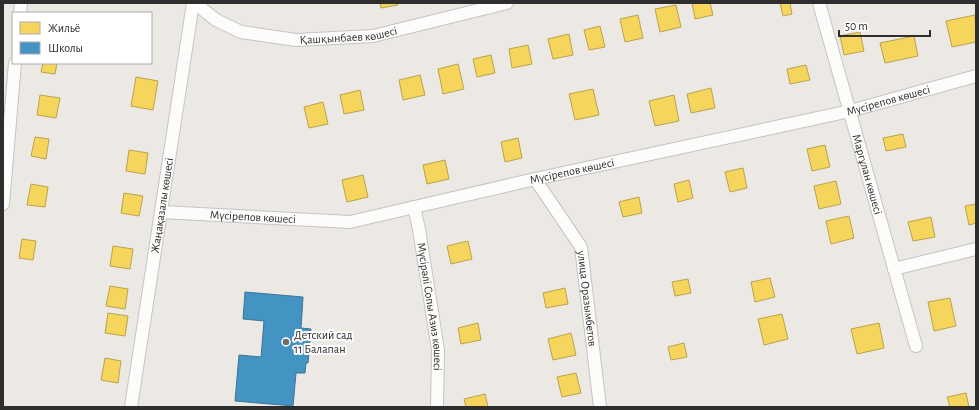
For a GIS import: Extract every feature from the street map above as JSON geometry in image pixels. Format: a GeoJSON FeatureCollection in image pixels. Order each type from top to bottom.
{"type":"FeatureCollection","features":[{"type":"Feature","properties":{"kind":"street","name":"Қашқынбаев көшесі"},"geometry":{"type":"LineString","coordinates":[[194,3],[216,20],[241,32],[296,40],[373,36],[507,3]]}},
{"type":"Feature","properties":{"kind":"street","name":"Жаңақазалы көшесі"},"geometry":{"type":"LineString","coordinates":[[132,407],[194,3]]}},
{"type":"Feature","properties":{"kind":"street","name":"Маргұлан көшесі"},"geometry":{"type":"LineString","coordinates":[[819,3],[916,346]]}},
{"type":"Feature","properties":{"kind":"street"},"geometry":{"type":"LineString","coordinates":[[3,204],[15,64]]}},
{"type":"Feature","properties":{"kind":"street","name":"Мүсірепов көшесі"},"geometry":{"type":"LineString","coordinates":[[162,212],[350,222],[535,179],[850,111],[976,76]]}},
{"type":"Feature","properties":{"kind":"street","name":"улица Оразымбетов"},"geometry":{"type":"LineString","coordinates":[[535,179],[581,247],[600,407]]}},
{"type":"Feature","properties":{"kind":"street","name":"Мүсірәлі Сопы Азиз көшесі"},"geometry":{"type":"LineString","coordinates":[[414,207],[419,229],[438,350],[437,407]]}},
{"type":"Feature","properties":{"kind":"street"},"geometry":{"type":"LineString","coordinates":[[894,269],[976,249]]}},
{"type":"Feature","properties":{"kind":"building: Жильё"},"geometry":{"type":"Polygon","coordinates":[[[380,3],[397,3],[398,5],[381,8],[380,3]]]}},
{"type":"Feature","properties":{"kind":"building: Жильё"},"geometry":{"type":"Polygon","coordinates":[[[692,3],[710,3],[713,15],[695,19],[692,3]]]}},
{"type":"Feature","properties":{"kind":"building: Жильё"},"geometry":{"type":"Polygon","coordinates":[[[780,3],[790,3],[792,14],[783,16],[780,3]]]}},
{"type":"Feature","properties":{"kind":"building: Жильё"},"geometry":{"type":"Polygon","coordinates":[[[676,5],[681,27],[660,32],[655,9],[676,5]]]}},
{"type":"Feature","properties":{"kind":"building: Жильё"},"geometry":{"type":"Polygon","coordinates":[[[638,15],[643,38],[625,42],[620,19],[638,15]]]}},
{"type":"Feature","properties":{"kind":"building: Жильё"},"geometry":{"type":"Polygon","coordinates":[[[975,15],[976,42],[952,47],[946,21],[975,15]]]}},
{"type":"Feature","properties":{"kind":"building: Жильё"},"geometry":{"type":"Polygon","coordinates":[[[600,26],[605,47],[589,50],[584,30],[600,26]]]}},
{"type":"Feature","properties":{"kind":"building: Жильё"},"geometry":{"type":"Polygon","coordinates":[[[860,32],[864,51],[844,55],[840,36],[860,32]]]}},
{"type":"Feature","properties":{"kind":"building: Жильё"},"geometry":{"type":"Polygon","coordinates":[[[569,34],[573,55],[553,59],[548,39],[569,34]]]}},
{"type":"Feature","properties":{"kind":"building: Жильё"},"geometry":{"type":"Polygon","coordinates":[[[914,36],[918,56],[885,63],[880,43],[914,36]]]}},
{"type":"Feature","properties":{"kind":"building: Жильё"},"geometry":{"type":"Polygon","coordinates":[[[528,45],[532,64],[512,68],[509,49],[528,45]]]}},
{"type":"Feature","properties":{"kind":"building: Жильё"},"geometry":{"type":"Polygon","coordinates":[[[491,55],[495,73],[477,77],[473,59],[491,55]]]}},
{"type":"Feature","properties":{"kind":"building: Жильё"},"geometry":{"type":"Polygon","coordinates":[[[43,64],[57,64],[55,74],[41,72],[43,64]]]}},
{"type":"Feature","properties":{"kind":"building: Жильё"},"geometry":{"type":"Polygon","coordinates":[[[458,64],[464,89],[443,94],[438,69],[458,64]]]}},
{"type":"Feature","properties":{"kind":"building: Жильё"},"geometry":{"type":"Polygon","coordinates":[[[806,65],[810,80],[790,84],[787,69],[806,65]]]}},
{"type":"Feature","properties":{"kind":"building: Жильё"},"geometry":{"type":"Polygon","coordinates":[[[420,75],[425,95],[403,100],[399,80],[420,75]]]}},
{"type":"Feature","properties":{"kind":"building: Жильё"},"geometry":{"type":"Polygon","coordinates":[[[136,77],[158,81],[153,110],[131,106],[136,77]]]}},
{"type":"Feature","properties":{"kind":"building: Жильё"},"geometry":{"type":"Polygon","coordinates":[[[711,88],[715,108],[691,113],[687,94],[711,88]]]}},
{"type":"Feature","properties":{"kind":"building: Жильё"},"geometry":{"type":"Polygon","coordinates":[[[593,89],[599,115],[575,120],[569,94],[593,89]]]}},
{"type":"Feature","properties":{"kind":"building: Жильё"},"geometry":{"type":"Polygon","coordinates":[[[360,90],[364,110],[344,114],[340,95],[360,90]]]}},
{"type":"Feature","properties":{"kind":"building: Жильё"},"geometry":{"type":"Polygon","coordinates":[[[40,95],[60,98],[56,118],[37,115],[40,95]]]}},
{"type":"Feature","properties":{"kind":"building: Жильё"},"geometry":{"type":"Polygon","coordinates":[[[674,95],[679,121],[655,126],[649,101],[674,95]]]}},
{"type":"Feature","properties":{"kind":"building: Жильё"},"geometry":{"type":"Polygon","coordinates":[[[323,102],[328,124],[309,128],[304,107],[323,102]]]}},
{"type":"Feature","properties":{"kind":"building: Жильё"},"geometry":{"type":"Polygon","coordinates":[[[903,134],[906,147],[886,151],[883,138],[903,134]]]}},
{"type":"Feature","properties":{"kind":"building: Жильё"},"geometry":{"type":"Polygon","coordinates":[[[35,137],[49,139],[46,159],[31,156],[35,137]]]}},
{"type":"Feature","properties":{"kind":"building: Жильё"},"geometry":{"type":"Polygon","coordinates":[[[518,138],[522,158],[505,162],[501,142],[518,138]]]}},
{"type":"Feature","properties":{"kind":"building: Жильё"},"geometry":{"type":"Polygon","coordinates":[[[825,145],[830,167],[812,171],[807,149],[825,145]]]}},
{"type":"Feature","properties":{"kind":"building: Жильё"},"geometry":{"type":"Polygon","coordinates":[[[129,150],[148,153],[145,174],[126,171],[129,150]]]}},
{"type":"Feature","properties":{"kind":"building: Жильё"},"geometry":{"type":"Polygon","coordinates":[[[445,160],[449,179],[427,184],[423,165],[445,160]]]}},
{"type":"Feature","properties":{"kind":"building: Жильё"},"geometry":{"type":"Polygon","coordinates":[[[743,168],[747,188],[730,192],[725,172],[743,168]]]}},
{"type":"Feature","properties":{"kind":"building: Жильё"},"geometry":{"type":"Polygon","coordinates":[[[363,175],[368,197],[347,202],[342,180],[363,175]]]}},
{"type":"Feature","properties":{"kind":"building: Жильё"},"geometry":{"type":"Polygon","coordinates":[[[689,180],[693,198],[678,202],[674,184],[689,180]]]}},
{"type":"Feature","properties":{"kind":"building: Жильё"},"geometry":{"type":"Polygon","coordinates":[[[836,181],[841,204],[819,209],[814,186],[836,181]]]}},
{"type":"Feature","properties":{"kind":"building: Жильё"},"geometry":{"type":"Polygon","coordinates":[[[31,184],[48,187],[45,207],[27,205],[31,184]]]}},
{"type":"Feature","properties":{"kind":"building: Жильё"},"geometry":{"type":"Polygon","coordinates":[[[124,193],[143,196],[139,216],[121,213],[124,193]]]}},
{"type":"Feature","properties":{"kind":"building: Жильё"},"geometry":{"type":"Polygon","coordinates":[[[639,197],[642,213],[623,217],[619,202],[639,197]]]}},
{"type":"Feature","properties":{"kind":"building: Жильё"},"geometry":{"type":"Polygon","coordinates":[[[976,204],[976,223],[969,225],[965,206],[976,204]]]}},
{"type":"Feature","properties":{"kind":"building: Жильё"},"geometry":{"type":"Polygon","coordinates":[[[849,216],[854,238],[831,244],[826,221],[849,216]]]}},
{"type":"Feature","properties":{"kind":"building: Жильё"},"geometry":{"type":"Polygon","coordinates":[[[931,217],[935,237],[913,241],[908,222],[931,217]]]}},
{"type":"Feature","properties":{"kind":"building: Жильё"},"geometry":{"type":"Polygon","coordinates":[[[22,239],[36,241],[33,260],[19,258],[22,239]]]}},
{"type":"Feature","properties":{"kind":"building: Жильё"},"geometry":{"type":"Polygon","coordinates":[[[468,241],[472,259],[451,264],[447,246],[468,241]]]}},
{"type":"Feature","properties":{"kind":"building: Жильё"},"geometry":{"type":"Polygon","coordinates":[[[113,246],[133,249],[130,269],[110,266],[113,246]]]}},
{"type":"Feature","properties":{"kind":"building: Жильё"},"geometry":{"type":"Polygon","coordinates":[[[770,278],[775,297],[755,302],[751,282],[770,278]]]}},
{"type":"Feature","properties":{"kind":"building: Жильё"},"geometry":{"type":"Polygon","coordinates":[[[688,279],[691,293],[675,296],[672,282],[688,279]]]}},
{"type":"Feature","properties":{"kind":"building: Жильё"},"geometry":{"type":"Polygon","coordinates":[[[110,286],[128,289],[125,309],[106,306],[110,286]]]}},
{"type":"Feature","properties":{"kind":"building: Жильё"},"geometry":{"type":"Polygon","coordinates":[[[565,288],[568,304],[546,308],[543,293],[565,288]]]}},
{"type":"Feature","properties":{"kind":"building: Жильё"},"geometry":{"type":"Polygon","coordinates":[[[950,298],[956,326],[934,331],[928,302],[950,298]]]}},
{"type":"Feature","properties":{"kind":"building: Жильё"},"geometry":{"type":"Polygon","coordinates":[[[108,313],[128,316],[125,336],[105,333],[108,313]]]}},
{"type":"Feature","properties":{"kind":"building: Жильё"},"geometry":{"type":"Polygon","coordinates":[[[782,314],[788,339],[764,345],[758,319],[782,314]]]}},
{"type":"Feature","properties":{"kind":"building: Жильё"},"geometry":{"type":"Polygon","coordinates":[[[478,323],[481,340],[461,344],[458,328],[478,323]]]}},
{"type":"Feature","properties":{"kind":"building: Жильё"},"geometry":{"type":"Polygon","coordinates":[[[879,323],[884,348],[857,354],[851,329],[879,323]]]}},
{"type":"Feature","properties":{"kind":"building: Жильё"},"geometry":{"type":"Polygon","coordinates":[[[571,333],[576,355],[553,360],[548,339],[571,333]]]}},
{"type":"Feature","properties":{"kind":"building: Жильё"},"geometry":{"type":"Polygon","coordinates":[[[684,343],[687,357],[671,360],[668,347],[684,343]]]}},
{"type":"Feature","properties":{"kind":"building: Жильё"},"geometry":{"type":"Polygon","coordinates":[[[105,358],[121,361],[118,383],[101,380],[105,358]]]}},
{"type":"Feature","properties":{"kind":"building: Жильё"},"geometry":{"type":"Polygon","coordinates":[[[576,373],[581,393],[562,397],[557,377],[576,373]]]}},
{"type":"Feature","properties":{"kind":"building: Жильё"},"geometry":{"type":"Polygon","coordinates":[[[966,393],[969,407],[950,407],[947,397],[966,393]]]}},
{"type":"Feature","properties":{"kind":"building: Жильё"},"geometry":{"type":"Polygon","coordinates":[[[485,394],[488,407],[466,407],[464,399],[485,394]]]}},
{"type":"Feature","properties":{"kind":"building: Школы","name":"Детский сад 11 Балапан"},"geometry":{"type":"Polygon","coordinates":[[[245,292],[303,297],[301,328],[311,329],[308,363],[306,363],[305,373],[296,373],[293,406],[235,401],[239,355],[261,357],[264,321],[243,319],[245,292]]]}},
{"type":"Feature","properties":{"kind":"place","name":"Детский сад 11 Балапан"},"geometry":{"type":"Point","coordinates":[286,342]}}]}
